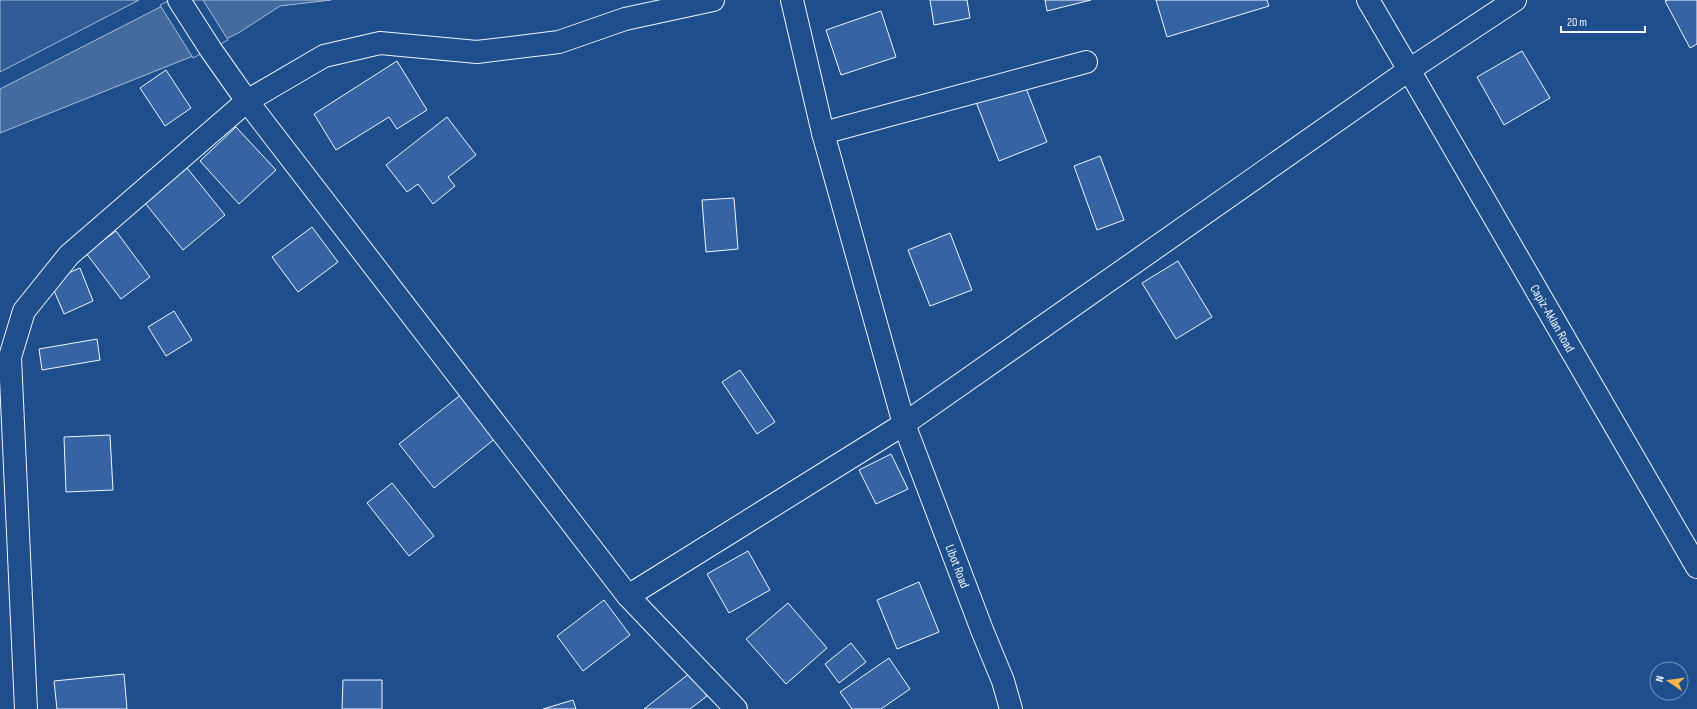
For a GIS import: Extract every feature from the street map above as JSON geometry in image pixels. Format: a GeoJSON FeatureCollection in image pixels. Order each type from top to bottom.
{"type":"FeatureCollection","features":[{"type":"Feature","properties":{"kind":"main road"},"geometry":{"type":"LineString","coordinates":[[179,0],[211,50],[247,101],[628,596],[736,709]]}},
{"type":"Feature","properties":{"kind":"main road"},"geometry":{"type":"LineString","coordinates":[[26,709],[10,357],[24,310],[69,255],[247,101],[324,56],[380,43],[477,52],[559,42],[624,19],[713,0]]}},
{"type":"Feature","properties":{"kind":"main road","name":"Libot Road"},"geometry":{"type":"LineString","coordinates":[[792,0],[823,133],[904,424],[982,630],[1003,681],[1012,709]]}},
{"type":"Feature","properties":{"kind":"main road","name":"Capiz-Aklan Road"},"geometry":{"type":"LineString","coordinates":[[1368,0],[1697,567]]}},
{"type":"Feature","properties":{"kind":"main road"},"geometry":{"type":"LineString","coordinates":[[628,596],[904,424],[1409,70],[1515,0]]}},
{"type":"Feature","properties":{"kind":"main road"},"geometry":{"type":"LineString","coordinates":[[823,133],[1086,62]]}},
{"type":"Feature","properties":{"kind":"shaded area"},"geometry":{"type":"Polygon","coordinates":[[[0,0],[139,0],[0,72],[0,0]]]}},
{"type":"Feature","properties":{"kind":"shaded area"},"geometry":{"type":"Polygon","coordinates":[[[174,0],[331,0],[280,6],[240,32],[193,56],[0,133],[0,89],[174,0]]]}},
{"type":"Feature","properties":{"kind":"pier"},"geometry":{"type":"Polygon","coordinates":[[[170,0],[203,0],[228,40],[193,58],[160,5],[170,0]]]}},
{"type":"Feature","properties":{"kind":"building"},"geometry":{"type":"Polygon","coordinates":[[[930,0],[967,0],[970,18],[934,25],[930,0]]]}},
{"type":"Feature","properties":{"kind":"building"},"geometry":{"type":"Polygon","coordinates":[[[1045,0],[1091,0],[1047,11],[1045,0]]]}},
{"type":"Feature","properties":{"kind":"building"},"geometry":{"type":"Polygon","coordinates":[[[1156,0],[1267,0],[1269,6],[1167,37],[1156,0]]]}},
{"type":"Feature","properties":{"kind":"building"},"geometry":{"type":"Polygon","coordinates":[[[1697,0],[1697,44],[1690,48],[1665,1],[1697,0]]]}},
{"type":"Feature","properties":{"kind":"building"},"geometry":{"type":"Polygon","coordinates":[[[881,11],[896,57],[841,75],[826,30],[881,11]]]}},
{"type":"Feature","properties":{"kind":"building"},"geometry":{"type":"Polygon","coordinates":[[[1522,51],[1550,98],[1504,125],[1477,77],[1522,51]]]}},
{"type":"Feature","properties":{"kind":"building"},"geometry":{"type":"Polygon","coordinates":[[[397,61],[427,110],[397,129],[389,117],[336,150],[314,114],[397,61]]]}},
{"type":"Feature","properties":{"kind":"building"},"geometry":{"type":"Polygon","coordinates":[[[166,70],[191,108],[165,126],[140,88],[166,70]]]}},
{"type":"Feature","properties":{"kind":"building"},"geometry":{"type":"Polygon","coordinates":[[[1024,83],[1047,142],[999,161],[976,102],[1024,83]]]}},
{"type":"Feature","properties":{"kind":"building"},"geometry":{"type":"Polygon","coordinates":[[[447,117],[476,155],[448,177],[455,186],[433,204],[418,184],[407,192],[386,165],[447,117]]]}},
{"type":"Feature","properties":{"kind":"building"},"geometry":{"type":"Polygon","coordinates":[[[236,127],[276,170],[239,204],[200,161],[236,127]]]}},
{"type":"Feature","properties":{"kind":"building"},"geometry":{"type":"Polygon","coordinates":[[[1100,156],[1124,220],[1097,230],[1074,166],[1100,156]]]}},
{"type":"Feature","properties":{"kind":"building"},"geometry":{"type":"Polygon","coordinates":[[[187,168],[225,215],[183,250],[145,203],[187,168]]]}},
{"type":"Feature","properties":{"kind":"building"},"geometry":{"type":"Polygon","coordinates":[[[734,198],[738,249],[706,252],[702,200],[734,198]]]}},
{"type":"Feature","properties":{"kind":"building"},"geometry":{"type":"Polygon","coordinates":[[[312,227],[338,262],[298,292],[272,257],[312,227]]]}},
{"type":"Feature","properties":{"kind":"building"},"geometry":{"type":"Polygon","coordinates":[[[116,231],[150,277],[121,299],[86,253],[116,231]]]}},
{"type":"Feature","properties":{"kind":"building"},"geometry":{"type":"Polygon","coordinates":[[[950,233],[972,290],[930,306],[908,250],[950,233]]]}},
{"type":"Feature","properties":{"kind":"building"},"geometry":{"type":"Polygon","coordinates":[[[1178,261],[1212,317],[1176,339],[1142,283],[1178,261]]]}},
{"type":"Feature","properties":{"kind":"building"},"geometry":{"type":"Polygon","coordinates":[[[80,268],[93,301],[64,314],[50,281],[80,268]]]}},
{"type":"Feature","properties":{"kind":"building"},"geometry":{"type":"Polygon","coordinates":[[[174,311],[192,340],[166,356],[148,327],[174,311]]]}},
{"type":"Feature","properties":{"kind":"building"},"geometry":{"type":"Polygon","coordinates":[[[97,339],[100,360],[42,370],[39,349],[97,339]]]}},
{"type":"Feature","properties":{"kind":"building"},"geometry":{"type":"Polygon","coordinates":[[[740,370],[775,422],[757,434],[722,382],[740,370]]]}},
{"type":"Feature","properties":{"kind":"building"},"geometry":{"type":"Polygon","coordinates":[[[463,393],[497,437],[434,488],[399,444],[463,393]]]}},
{"type":"Feature","properties":{"kind":"building"},"geometry":{"type":"Polygon","coordinates":[[[110,435],[113,490],[66,492],[64,437],[110,435]]]}},
{"type":"Feature","properties":{"kind":"building"},"geometry":{"type":"Polygon","coordinates":[[[891,454],[908,489],[876,504],[859,470],[891,454]]]}},
{"type":"Feature","properties":{"kind":"building"},"geometry":{"type":"Polygon","coordinates":[[[392,483],[434,536],[409,556],[367,503],[392,483]]]}},
{"type":"Feature","properties":{"kind":"building"},"geometry":{"type":"Polygon","coordinates":[[[748,551],[770,590],[729,613],[707,574],[748,551]]]}},
{"type":"Feature","properties":{"kind":"building"},"geometry":{"type":"Polygon","coordinates":[[[919,582],[939,632],[897,649],[877,600],[919,582]]]}},
{"type":"Feature","properties":{"kind":"building"},"geometry":{"type":"Polygon","coordinates":[[[604,600],[630,635],[583,671],[557,636],[604,600]]]}},
{"type":"Feature","properties":{"kind":"building"},"geometry":{"type":"Polygon","coordinates":[[[788,603],[827,648],[786,684],[746,639],[788,603]]]}},
{"type":"Feature","properties":{"kind":"building"},"geometry":{"type":"Polygon","coordinates":[[[851,643],[866,662],[839,683],[825,664],[851,643]]]}},
{"type":"Feature","properties":{"kind":"building"},"geometry":{"type":"Polygon","coordinates":[[[889,658],[910,689],[881,709],[852,709],[840,692],[889,658]]]}},
{"type":"Feature","properties":{"kind":"building"},"geometry":{"type":"Polygon","coordinates":[[[690,673],[707,696],[690,709],[644,709],[690,673]]]}},
{"type":"Feature","properties":{"kind":"building"},"geometry":{"type":"Polygon","coordinates":[[[124,674],[127,709],[57,709],[54,681],[124,674]]]}},
{"type":"Feature","properties":{"kind":"building"},"geometry":{"type":"Polygon","coordinates":[[[343,680],[382,680],[382,709],[342,709],[343,680]]]}},
{"type":"Feature","properties":{"kind":"building"},"geometry":{"type":"Polygon","coordinates":[[[573,700],[576,709],[543,709],[573,700]]]}}]}
